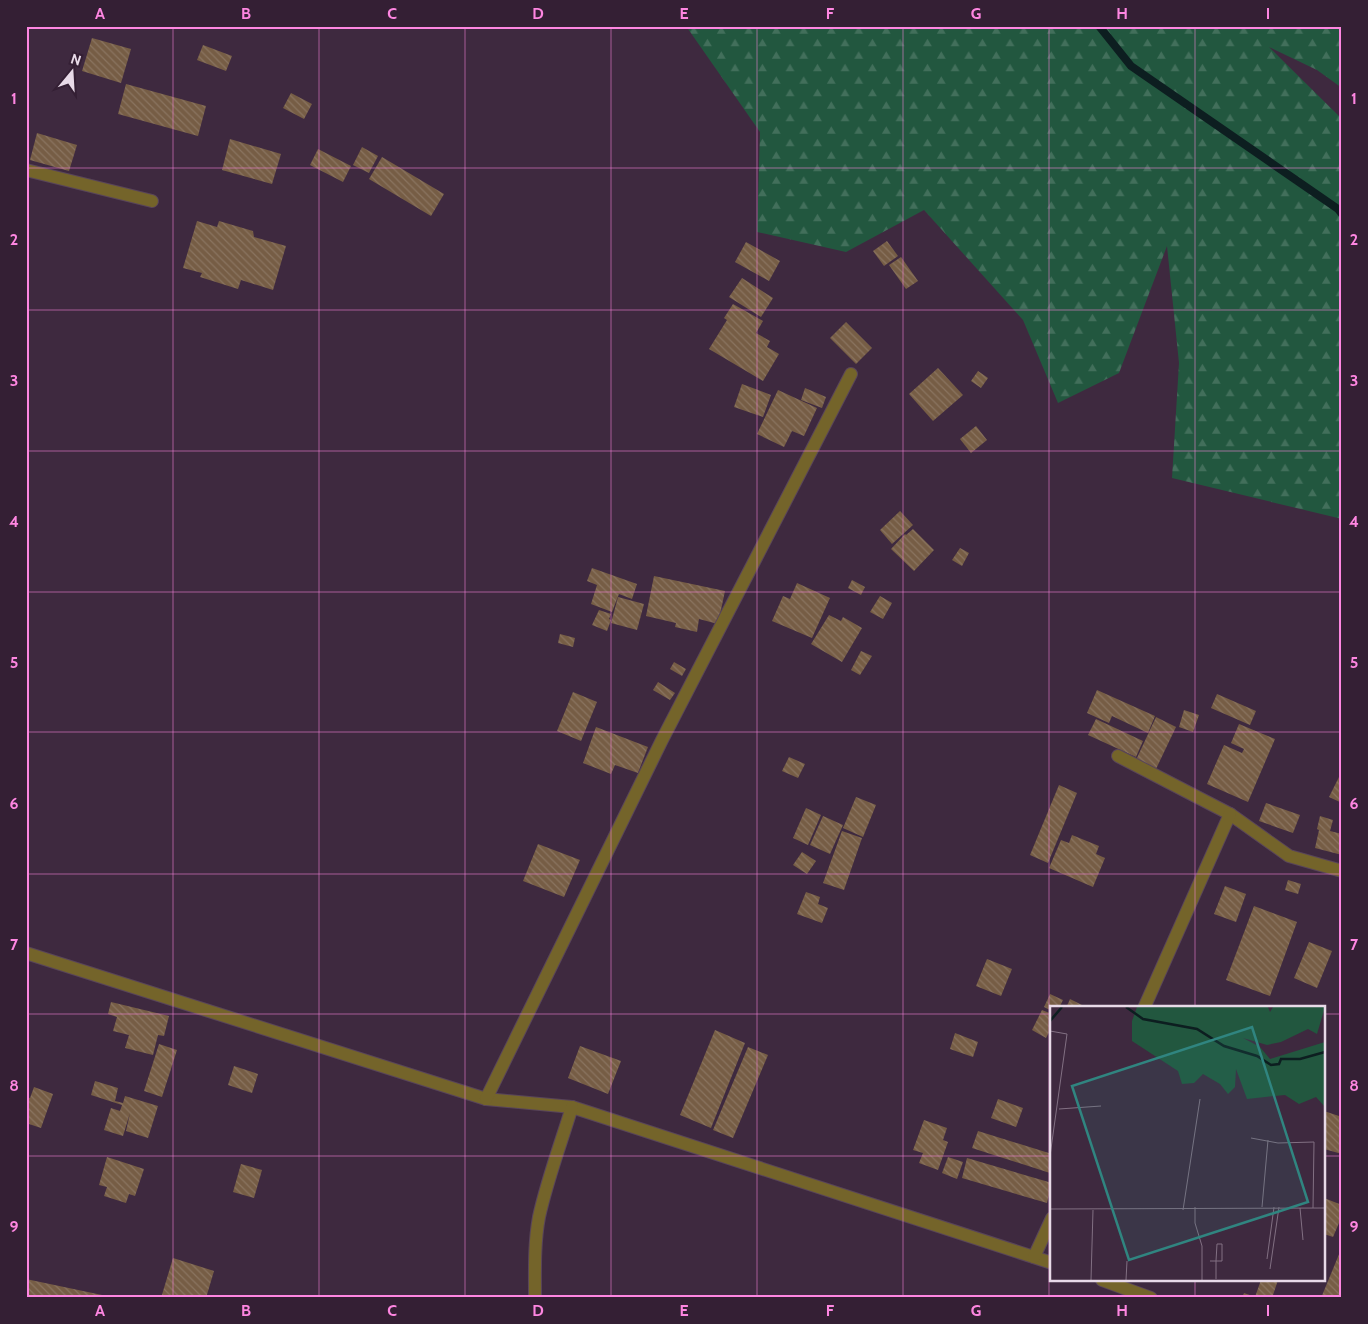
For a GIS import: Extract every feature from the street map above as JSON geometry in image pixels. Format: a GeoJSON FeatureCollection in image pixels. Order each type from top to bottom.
{"type":"FeatureCollection","features":[{"type":"Feature","properties":{"kind":"street"},"geometry":{"type":"LineString","coordinates":[[26,170],[152,201]]}},
{"type":"Feature","properties":{"kind":"street"},"geometry":{"type":"LineString","coordinates":[[486,1099],[662,740],[851,374]]}},
{"type":"Feature","properties":{"kind":"street"},"geometry":{"type":"LineString","coordinates":[[1118,756],[1230,814],[1289,856],[1342,871]]}},
{"type":"Feature","properties":{"kind":"street"},"geometry":{"type":"LineString","coordinates":[[1145,1006],[1230,814]]}},
{"type":"Feature","properties":{"kind":"street"},"geometry":{"type":"LineString","coordinates":[[26,953],[486,1099],[572,1107],[1050,1262]]}},
{"type":"Feature","properties":{"kind":"street"},"geometry":{"type":"LineString","coordinates":[[536,1298],[535,1264],[539,1218],[550,1175],[572,1107]]}},
{"type":"Feature","properties":{"kind":"street"},"geometry":{"type":"LineString","coordinates":[[1034,1257],[1050,1222]]}},
{"type":"Feature","properties":{"kind":"street"},"geometry":{"type":"LineString","coordinates":[[1105,1282],[1119,1292],[1150,1297]]}},
{"type":"Feature","properties":{"kind":"green space"},"geometry":{"type":"Polygon","coordinates":[[[686,26],[1342,26],[1342,88],[1317,70],[1269,47],[1342,119],[1342,519],[1172,478],[1179,363],[1167,246],[1119,373],[1058,403],[1023,320],[924,210],[846,252],[757,232],[760,132],[686,26]]]}},
{"type":"Feature","properties":{"kind":"building"},"geometry":{"type":"Polygon","coordinates":[[[92,38],[131,49],[121,83],[82,71],[92,38]]]}},
{"type":"Feature","properties":{"kind":"building"},"geometry":{"type":"Polygon","coordinates":[[[203,45],[232,56],[226,71],[197,60],[203,45]]]}},
{"type":"Feature","properties":{"kind":"building"},"geometry":{"type":"Polygon","coordinates":[[[126,84],[206,106],[198,136],[118,114],[126,84]]]}},
{"type":"Feature","properties":{"kind":"building"},"geometry":{"type":"Polygon","coordinates":[[[291,93],[312,104],[304,119],[283,108],[291,93]]]}},
{"type":"Feature","properties":{"kind":"building"},"geometry":{"type":"Polygon","coordinates":[[[37,133],[77,145],[69,171],[30,160],[37,133]]]}},
{"type":"Feature","properties":{"kind":"building"},"geometry":{"type":"Polygon","coordinates":[[[230,139],[281,154],[272,184],[222,170],[230,139]]]}},
{"type":"Feature","properties":{"kind":"building"},"geometry":{"type":"Polygon","coordinates":[[[362,147],[378,156],[369,173],[353,165],[362,147]]]}},
{"type":"Feature","properties":{"kind":"building"},"geometry":{"type":"Polygon","coordinates":[[[318,149],[351,166],[343,182],[310,165],[318,149]]]}},
{"type":"Feature","properties":{"kind":"building"},"geometry":{"type":"Polygon","coordinates":[[[382,157],[444,194],[431,216],[369,179],[382,157]]]}},
{"type":"Feature","properties":{"kind":"building"},"geometry":{"type":"Polygon","coordinates":[[[197,221],[217,227],[219,221],[253,231],[254,237],[286,246],[273,290],[241,280],[238,289],[200,277],[202,273],[183,268],[197,221]]]}},
{"type":"Feature","properties":{"kind":"building"},"geometry":{"type":"Polygon","coordinates":[[[887,241],[898,256],[884,266],[873,251],[887,241]]]}},
{"type":"Feature","properties":{"kind":"building"},"geometry":{"type":"Polygon","coordinates":[[[746,242],[780,261],[769,281],[735,262],[746,242]]]}},
{"type":"Feature","properties":{"kind":"building"},"geometry":{"type":"Polygon","coordinates":[[[901,257],[918,281],[906,289],[889,265],[901,257]]]}},
{"type":"Feature","properties":{"kind":"building"},"geometry":{"type":"Polygon","coordinates":[[[742,278],[773,298],[761,317],[729,297],[742,278]]]}},
{"type":"Feature","properties":{"kind":"building"},"geometry":{"type":"Polygon","coordinates":[[[733,304],[763,321],[756,333],[770,341],[767,347],[779,354],[763,381],[709,349],[727,320],[724,318],[733,304]]]}},
{"type":"Feature","properties":{"kind":"building"},"geometry":{"type":"Polygon","coordinates":[[[846,322],[872,348],[856,364],[830,338],[846,322]]]}},
{"type":"Feature","properties":{"kind":"building"},"geometry":{"type":"Polygon","coordinates":[[[938,368],[963,395],[933,421],[909,394],[938,368]]]}},
{"type":"Feature","properties":{"kind":"building"},"geometry":{"type":"Polygon","coordinates":[[[978,371],[988,378],[981,388],[971,381],[978,371]]]}},
{"type":"Feature","properties":{"kind":"building"},"geometry":{"type":"Polygon","coordinates":[[[742,384],[771,395],[763,417],[734,407],[742,384]]]}},
{"type":"Feature","properties":{"kind":"building"},"geometry":{"type":"Polygon","coordinates":[[[805,388],[826,397],[822,408],[801,400],[805,388]]]}},
{"type":"Feature","properties":{"kind":"building"},"geometry":{"type":"Polygon","coordinates":[[[778,390],[817,408],[804,436],[792,431],[784,447],[757,434],[778,390]]]}},
{"type":"Feature","properties":{"kind":"building"},"geometry":{"type":"Polygon","coordinates":[[[976,426],[987,440],[971,453],[960,439],[976,426]]]}},
{"type":"Feature","properties":{"kind":"building"},"geometry":{"type":"Polygon","coordinates":[[[900,511],[913,525],[892,544],[880,530],[900,511]]]}},
{"type":"Feature","properties":{"kind":"building"},"geometry":{"type":"Polygon","coordinates":[[[913,529],[934,550],[914,571],[891,549],[905,534],[913,529]]]}},
{"type":"Feature","properties":{"kind":"building"},"geometry":{"type":"Polygon","coordinates":[[[960,548],[969,553],[962,566],[952,560],[960,548]]]}},
{"type":"Feature","properties":{"kind":"building"},"geometry":{"type":"Polygon","coordinates":[[[592,568],[637,584],[632,599],[619,594],[612,612],[591,604],[597,585],[587,581],[592,568]]]}},
{"type":"Feature","properties":{"kind":"building"},"geometry":{"type":"Polygon","coordinates":[[[654,576],[725,591],[718,624],[699,619],[697,632],[675,627],[676,623],[646,616],[654,576]]]}},
{"type":"Feature","properties":{"kind":"building"},"geometry":{"type":"Polygon","coordinates":[[[852,580],[865,587],[861,595],[848,588],[852,580]]]}},
{"type":"Feature","properties":{"kind":"building"},"geometry":{"type":"Polygon","coordinates":[[[797,583],[830,598],[812,638],[772,621],[783,596],[790,599],[797,583]]]}},
{"type":"Feature","properties":{"kind":"building"},"geometry":{"type":"Polygon","coordinates":[[[880,596],[892,603],[883,619],[870,612],[880,596]]]}},
{"type":"Feature","properties":{"kind":"building"},"geometry":{"type":"Polygon","coordinates":[[[618,597],[644,604],[637,630],[611,623],[618,597]]]}},
{"type":"Feature","properties":{"kind":"building"},"geometry":{"type":"Polygon","coordinates":[[[599,610],[611,614],[607,631],[592,625],[599,610]]]}},
{"type":"Feature","properties":{"kind":"building"},"geometry":{"type":"Polygon","coordinates":[[[829,615],[841,621],[843,617],[862,628],[842,662],[811,644],[829,615]]]}},
{"type":"Feature","properties":{"kind":"building"},"geometry":{"type":"Polygon","coordinates":[[[560,634],[575,638],[573,647],[558,643],[560,634]]]}},
{"type":"Feature","properties":{"kind":"building"},"geometry":{"type":"Polygon","coordinates":[[[861,651],[872,656],[860,675],[851,670],[861,651]]]}},
{"type":"Feature","properties":{"kind":"building"},"geometry":{"type":"Polygon","coordinates":[[[674,662],[686,669],[682,676],[670,669],[674,662]]]}},
{"type":"Feature","properties":{"kind":"building"},"geometry":{"type":"Polygon","coordinates":[[[658,682],[675,693],[670,700],[653,690],[658,682]]]}},
{"type":"Feature","properties":{"kind":"building"},"geometry":{"type":"Polygon","coordinates":[[[1097,690],[1155,716],[1148,733],[1112,716],[1109,723],[1087,713],[1097,690]]]}},
{"type":"Feature","properties":{"kind":"building"},"geometry":{"type":"Polygon","coordinates":[[[573,692],[597,702],[581,741],[557,731],[573,692]]]}},
{"type":"Feature","properties":{"kind":"building"},"geometry":{"type":"Polygon","coordinates":[[[1217,694],[1256,711],[1250,725],[1211,708],[1217,694]]]}},
{"type":"Feature","properties":{"kind":"building"},"geometry":{"type":"Polygon","coordinates":[[[1184,710],[1199,715],[1193,732],[1179,727],[1184,710]]]}},
{"type":"Feature","properties":{"kind":"building"},"geometry":{"type":"Polygon","coordinates":[[[1156,717],[1176,727],[1156,769],[1136,760],[1156,717]]]}},
{"type":"Feature","properties":{"kind":"building"},"geometry":{"type":"Polygon","coordinates":[[[1096,719],[1143,741],[1136,757],[1088,735],[1096,719]]]}},
{"type":"Feature","properties":{"kind":"building"},"geometry":{"type":"Polygon","coordinates":[[[1239,724],[1275,739],[1248,802],[1207,784],[1224,745],[1242,753],[1244,749],[1231,743],[1239,724]]]}},
{"type":"Feature","properties":{"kind":"building"},"geometry":{"type":"Polygon","coordinates":[[[596,727],[648,747],[638,773],[615,765],[611,774],[583,763],[596,727]]]}},
{"type":"Feature","properties":{"kind":"building"},"geometry":{"type":"Polygon","coordinates":[[[789,757],[805,764],[798,778],[782,771],[789,757]]]}},
{"type":"Feature","properties":{"kind":"building"},"geometry":{"type":"Polygon","coordinates":[[[1342,771],[1342,803],[1329,797],[1342,771]]]}},
{"type":"Feature","properties":{"kind":"building"},"geometry":{"type":"Polygon","coordinates":[[[1059,785],[1077,793],[1048,863],[1030,855],[1059,785]]]}},
{"type":"Feature","properties":{"kind":"building"},"geometry":{"type":"Polygon","coordinates":[[[856,797],[876,805],[863,837],[843,828],[856,797]]]}},
{"type":"Feature","properties":{"kind":"building"},"geometry":{"type":"Polygon","coordinates":[[[1266,803],[1300,815],[1293,833],[1259,821],[1266,803]]]}},
{"type":"Feature","properties":{"kind":"building"},"geometry":{"type":"Polygon","coordinates":[[[806,808],[821,815],[808,845],[793,838],[806,808]]]}},
{"type":"Feature","properties":{"kind":"building"},"geometry":{"type":"Polygon","coordinates":[[[823,816],[843,825],[830,854],[810,845],[823,816]]]}},
{"type":"Feature","properties":{"kind":"building"},"geometry":{"type":"Polygon","coordinates":[[[1320,816],[1333,820],[1330,831],[1342,834],[1342,855],[1315,848],[1320,816]]]}},
{"type":"Feature","properties":{"kind":"building"},"geometry":{"type":"Polygon","coordinates":[[[842,831],[862,838],[844,890],[823,883],[842,831]]]}},
{"type":"Feature","properties":{"kind":"building"},"geometry":{"type":"Polygon","coordinates":[[[1072,835],[1099,846],[1096,854],[1105,858],[1093,887],[1049,868],[1061,840],[1069,843],[1072,835]]]}},
{"type":"Feature","properties":{"kind":"building"},"geometry":{"type":"Polygon","coordinates":[[[538,844],[580,860],[564,897],[523,881],[538,844]]]}},
{"type":"Feature","properties":{"kind":"building"},"geometry":{"type":"Polygon","coordinates":[[[802,852],[816,861],[807,874],[793,865],[802,852]]]}},
{"type":"Feature","properties":{"kind":"building"},"geometry":{"type":"Polygon","coordinates":[[[1288,880],[1301,884],[1298,894],[1285,890],[1288,880]]]}},
{"type":"Feature","properties":{"kind":"building"},"geometry":{"type":"Polygon","coordinates":[[[1225,886],[1246,894],[1236,922],[1214,914],[1225,886]]]}},
{"type":"Feature","properties":{"kind":"building"},"geometry":{"type":"Polygon","coordinates":[[[806,892],[820,897],[818,904],[828,908],[822,923],[797,914],[806,892]]]}},
{"type":"Feature","properties":{"kind":"building"},"geometry":{"type":"Polygon","coordinates":[[[1254,906],[1297,922],[1270,996],[1226,980],[1254,906]]]}},
{"type":"Feature","properties":{"kind":"building"},"geometry":{"type":"Polygon","coordinates":[[[1309,942],[1332,951],[1317,988],[1294,978],[1309,942]]]}},
{"type":"Feature","properties":{"kind":"building"},"geometry":{"type":"Polygon","coordinates":[[[987,959],[1012,969],[1001,996],[976,986],[987,959]]]}},
{"type":"Feature","properties":{"kind":"building"},"geometry":{"type":"Polygon","coordinates":[[[1050,994],[1063,1000],[1060,1006],[1050,1006],[1050,1010],[1044,1007],[1050,994]]]}},
{"type":"Feature","properties":{"kind":"building"},"geometry":{"type":"Polygon","coordinates":[[[1070,999],[1084,1006],[1067,1006],[1070,999]]]}},
{"type":"Feature","properties":{"kind":"building"},"geometry":{"type":"Polygon","coordinates":[[[111,1002],[169,1016],[164,1036],[158,1035],[153,1055],[125,1048],[129,1035],[113,1031],[117,1017],[108,1014],[111,1002]]]}},
{"type":"Feature","properties":{"kind":"building"},"geometry":{"type":"Polygon","coordinates":[[[1042,1010],[1050,1013],[1050,1031],[1046,1038],[1032,1030],[1042,1010]]]}},
{"type":"Feature","properties":{"kind":"building"},"geometry":{"type":"Polygon","coordinates":[[[715,1030],[745,1043],[711,1128],[680,1115],[715,1030]]]}},
{"type":"Feature","properties":{"kind":"building"},"geometry":{"type":"Polygon","coordinates":[[[955,1033],[978,1042],[973,1057],[950,1049],[955,1033]]]}},
{"type":"Feature","properties":{"kind":"building"},"geometry":{"type":"Polygon","coordinates":[[[159,1044],[177,1050],[162,1097],[144,1091],[159,1044]]]}},
{"type":"Feature","properties":{"kind":"building"},"geometry":{"type":"Polygon","coordinates":[[[580,1046],[621,1061],[608,1094],[568,1078],[580,1046]]]}},
{"type":"Feature","properties":{"kind":"building"},"geometry":{"type":"Polygon","coordinates":[[[748,1047],[768,1055],[733,1138],[713,1130],[748,1047]]]}},
{"type":"Feature","properties":{"kind":"building"},"geometry":{"type":"Polygon","coordinates":[[[234,1066],[258,1074],[252,1093],[228,1085],[234,1066]]]}},
{"type":"Feature","properties":{"kind":"building"},"geometry":{"type":"Polygon","coordinates":[[[95,1081],[118,1088],[115,1101],[123,1103],[125,1096],[158,1106],[148,1138],[126,1131],[130,1113],[123,1136],[104,1130],[111,1108],[120,1111],[122,1105],[91,1095],[95,1081]]]}},
{"type":"Feature","properties":{"kind":"building"},"geometry":{"type":"Polygon","coordinates":[[[34,1087],[53,1094],[41,1128],[26,1123],[26,1097],[30,1098],[34,1087]]]}},
{"type":"Feature","properties":{"kind":"building"},"geometry":{"type":"Polygon","coordinates":[[[998,1099],[1023,1108],[1016,1127],[991,1118],[998,1099]]]}},
{"type":"Feature","properties":{"kind":"building"},"geometry":{"type":"Polygon","coordinates":[[[1326,1112],[1342,1117],[1342,1154],[1326,1150],[1326,1112]]]}},
{"type":"Feature","properties":{"kind":"building"},"geometry":{"type":"Polygon","coordinates":[[[924,1120],[947,1128],[943,1140],[948,1142],[938,1170],[919,1163],[923,1153],[913,1150],[924,1120]]]}},
{"type":"Feature","properties":{"kind":"building"},"geometry":{"type":"Polygon","coordinates":[[[978,1131],[1050,1153],[1050,1173],[972,1148],[978,1131]]]}},
{"type":"Feature","properties":{"kind":"building"},"geometry":{"type":"Polygon","coordinates":[[[107,1157],[144,1169],[135,1196],[129,1194],[126,1203],[104,1196],[107,1187],[99,1185],[107,1157]]]}},
{"type":"Feature","properties":{"kind":"building"},"geometry":{"type":"Polygon","coordinates":[[[948,1157],[963,1162],[957,1179],[942,1173],[948,1157]]]}},
{"type":"Feature","properties":{"kind":"building"},"geometry":{"type":"Polygon","coordinates":[[[967,1158],[1050,1182],[1050,1191],[1047,1203],[962,1178],[967,1158]]]}},
{"type":"Feature","properties":{"kind":"building"},"geometry":{"type":"Polygon","coordinates":[[[241,1164],[262,1170],[254,1198],[233,1192],[241,1164]]]}},
{"type":"Feature","properties":{"kind":"building"},"geometry":{"type":"Polygon","coordinates":[[[1326,1199],[1342,1205],[1342,1216],[1333,1237],[1326,1235],[1326,1199]]]}},
{"type":"Feature","properties":{"kind":"building"},"geometry":{"type":"Polygon","coordinates":[[[1342,1247],[1342,1298],[1321,1298],[1342,1247]]]}},
{"type":"Feature","properties":{"kind":"building"},"geometry":{"type":"Polygon","coordinates":[[[173,1258],[214,1271],[206,1298],[161,1298],[173,1258]]]}},
{"type":"Feature","properties":{"kind":"building"},"geometry":{"type":"Polygon","coordinates":[[[26,1279],[102,1295],[102,1298],[26,1298],[26,1279]]]}},
{"type":"Feature","properties":{"kind":"building"},"geometry":{"type":"Polygon","coordinates":[[[1260,1282],[1277,1282],[1272,1298],[1242,1298],[1244,1293],[1255,1297],[1260,1282]]]}},
{"type":"Feature","properties":{"kind":"waterway"},"geometry":{"type":"LineString","coordinates":[[1099,26],[1131,66],[1338,209],[1342,214]]}}]}
